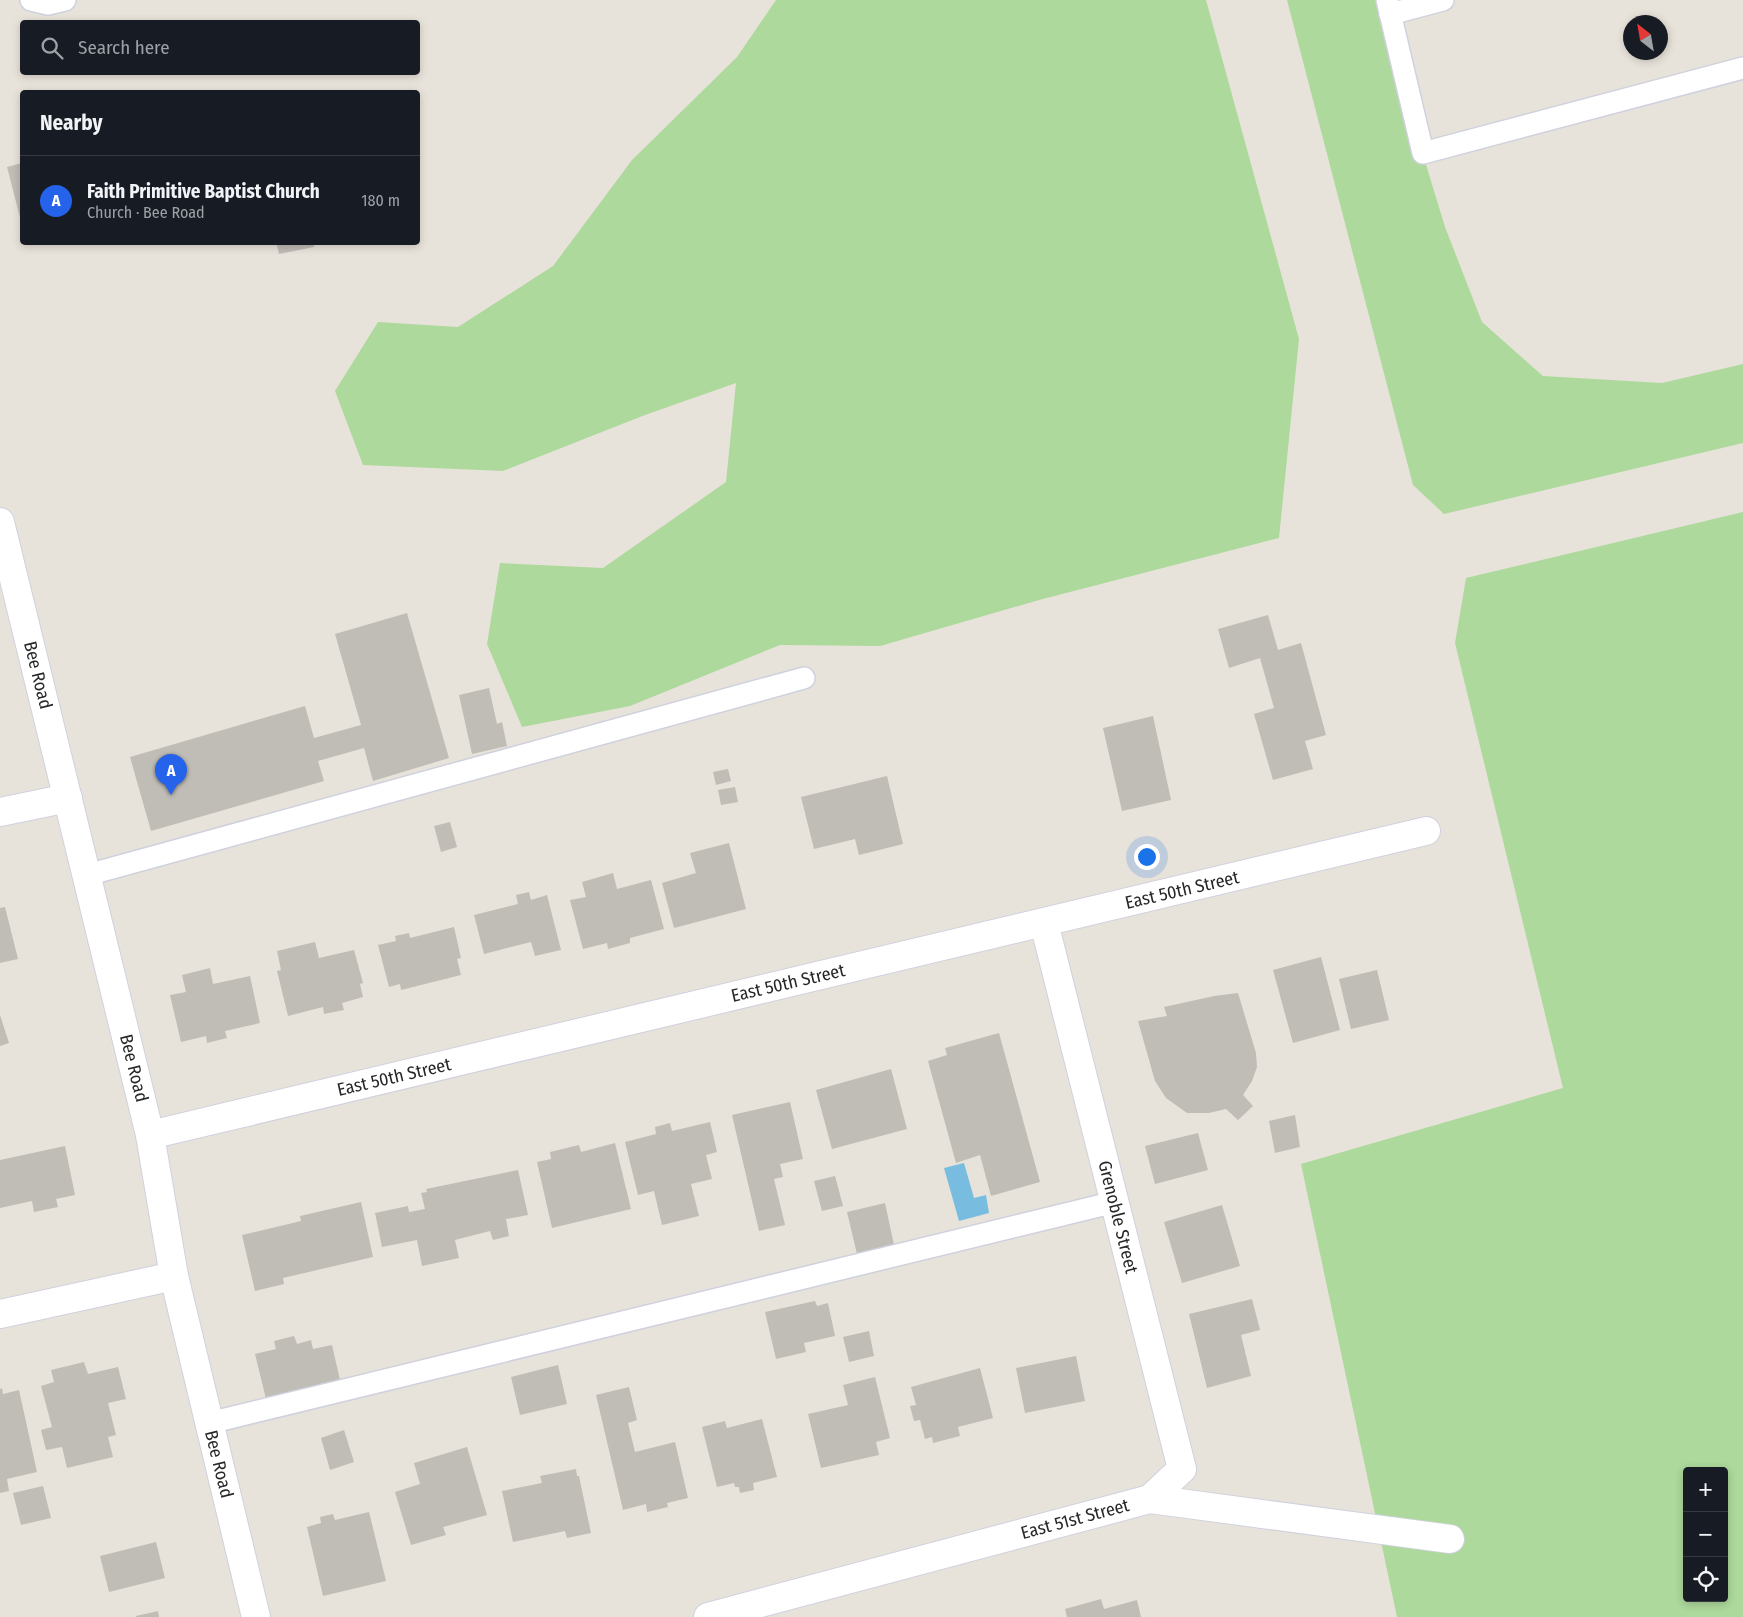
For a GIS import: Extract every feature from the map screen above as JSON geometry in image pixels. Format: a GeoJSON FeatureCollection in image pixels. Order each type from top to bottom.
{"type":"FeatureCollection","features":[{"type":"Feature","properties":{"kind":"street","name":"Bee Road"},"geometry":{"type":"LineString","coordinates":[[0,522],[150,1135],[174,1276],[256,1617]]}},
{"type":"Feature","properties":{"kind":"street"},"geometry":{"type":"LineString","coordinates":[[0,812],[68,798]]}},
{"type":"Feature","properties":{"kind":"street","name":"East 50th Street"},"geometry":{"type":"LineString","coordinates":[[150,1135],[1426,831]]}},
{"type":"Feature","properties":{"kind":"street","name":"Grenoble Street"},"geometry":{"type":"LineString","coordinates":[[1044,923],[1182,1470],[1150,1499]]}},
{"type":"Feature","properties":{"kind":"street"},"geometry":{"type":"LineString","coordinates":[[0,1314],[174,1276]]}},
{"type":"Feature","properties":{"kind":"street","name":"East 51st Street"},"geometry":{"type":"LineString","coordinates":[[708,1617],[1150,1499],[1450,1539]]}},
{"type":"Feature","properties":{"kind":"lane"},"geometry":{"type":"LineString","coordinates":[[31,0],[48,4],[65,0]]}},
{"type":"Feature","properties":{"kind":"lane"},"geometry":{"type":"LineString","coordinates":[[1442,0],[1389,7],[1422,153],[1743,68]]}},
{"type":"Feature","properties":{"kind":"lane"},"geometry":{"type":"LineString","coordinates":[[87,875],[804,678]]}},
{"type":"Feature","properties":{"kind":"lane"},"geometry":{"type":"LineString","coordinates":[[209,1423],[1115,1202]]}},
{"type":"Feature","properties":{"kind":"green space"},"geometry":{"type":"Polygon","coordinates":[[[776,0],[1206,0],[1299,339],[1279,538],[1039,600],[880,646],[780,645],[630,706],[522,727],[487,644],[500,563],[603,568],[726,482],[736,383],[645,415],[503,471],[363,465],[335,391],[378,322],[458,327],[553,266],[632,160],[737,57],[776,0]]]}},
{"type":"Feature","properties":{"kind":"green space"},"geometry":{"type":"Polygon","coordinates":[[[1287,0],[1376,0],[1445,227],[1482,322],[1543,376],[1662,383],[1743,364],[1743,443],[1444,514],[1413,485],[1287,0]]]}},
{"type":"Feature","properties":{"kind":"green space"},"geometry":{"type":"Polygon","coordinates":[[[1743,512],[1743,1617],[1397,1617],[1301,1164],[1563,1088],[1455,643],[1466,578],[1743,512]]]}},
{"type":"Feature","properties":{"kind":"water"},"geometry":{"type":"Polygon","coordinates":[[[964,1163],[974,1198],[986,1195],[989,1213],[959,1221],[944,1168],[964,1163]]]}},
{"type":"Feature","properties":{"kind":"building"},"geometry":{"type":"Polygon","coordinates":[[[20,164],[20,217],[7,167],[20,164]]]}},
{"type":"Feature","properties":{"kind":"building"},"geometry":{"type":"Polygon","coordinates":[[[277,245],[314,245],[314,247],[279,254],[277,245]]]}},
{"type":"Feature","properties":{"kind":"building"},"geometry":{"type":"Polygon","coordinates":[[[407,613],[449,758],[373,781],[364,748],[318,761],[324,781],[151,831],[130,757],[305,706],[314,738],[361,725],[335,634],[407,613]]]}},
{"type":"Feature","properties":{"kind":"building"},"geometry":{"type":"Polygon","coordinates":[[[1268,615],[1278,650],[1301,643],[1326,735],[1305,741],[1313,769],[1273,780],[1254,714],[1274,708],[1260,658],[1229,668],[1218,629],[1268,615]]]}},
{"type":"Feature","properties":{"kind":"building"},"geometry":{"type":"Polygon","coordinates":[[[489,688],[497,724],[502,722],[507,746],[472,754],[459,695],[489,688]]]}},
{"type":"Feature","properties":{"kind":"building"},"geometry":{"type":"Polygon","coordinates":[[[1153,716],[1171,800],[1122,811],[1103,728],[1153,716]]]}},
{"type":"Feature","properties":{"kind":"building"},"geometry":{"type":"Polygon","coordinates":[[[728,769],[731,781],[716,785],[713,772],[728,769]]]}},
{"type":"Feature","properties":{"kind":"building"},"geometry":{"type":"Polygon","coordinates":[[[887,776],[903,844],[859,855],[855,839],[814,849],[801,797],[887,776]]]}},
{"type":"Feature","properties":{"kind":"building"},"geometry":{"type":"Polygon","coordinates":[[[735,787],[738,802],[721,805],[718,790],[735,787]]]}},
{"type":"Feature","properties":{"kind":"building"},"geometry":{"type":"Polygon","coordinates":[[[450,822],[457,847],[441,852],[434,826],[450,822]]]}},
{"type":"Feature","properties":{"kind":"building"},"geometry":{"type":"Polygon","coordinates":[[[729,843],[746,909],[674,928],[662,883],[696,873],[690,853],[729,843]]]}},
{"type":"Feature","properties":{"kind":"building"},"geometry":{"type":"Polygon","coordinates":[[[613,873],[617,889],[651,880],[664,929],[630,938],[630,943],[608,949],[607,943],[583,949],[570,900],[586,897],[582,882],[613,873]]]}},
{"type":"Feature","properties":{"kind":"building"},"geometry":{"type":"Polygon","coordinates":[[[529,892],[531,900],[547,895],[561,950],[535,956],[531,942],[484,954],[474,915],[518,904],[516,895],[529,892]]]}},
{"type":"Feature","properties":{"kind":"building"},"geometry":{"type":"Polygon","coordinates":[[[5,907],[18,959],[0,963],[0,908],[5,907]]]}},
{"type":"Feature","properties":{"kind":"building"},"geometry":{"type":"Polygon","coordinates":[[[454,927],[461,958],[457,959],[461,975],[401,990],[400,984],[389,987],[378,945],[396,941],[395,936],[409,933],[410,938],[454,927]]]}},
{"type":"Feature","properties":{"kind":"building"},"geometry":{"type":"Polygon","coordinates":[[[315,942],[319,958],[354,950],[363,983],[360,984],[363,997],[342,1003],[344,1010],[324,1014],[323,1007],[288,1016],[277,971],[281,970],[277,951],[315,942]]]}},
{"type":"Feature","properties":{"kind":"building"},"geometry":{"type":"Polygon","coordinates":[[[1321,957],[1340,1030],[1293,1043],[1273,970],[1321,957]]]}},
{"type":"Feature","properties":{"kind":"building"},"geometry":{"type":"Polygon","coordinates":[[[210,968],[213,984],[250,976],[260,1023],[225,1031],[227,1038],[207,1043],[206,1036],[181,1042],[170,995],[186,992],[182,975],[210,968]]]}},
{"type":"Feature","properties":{"kind":"building"},"geometry":{"type":"Polygon","coordinates":[[[1377,970],[1389,1020],[1351,1029],[1339,979],[1377,970]]]}},
{"type":"Feature","properties":{"kind":"building"},"geometry":{"type":"Polygon","coordinates":[[[1238,993],[1256,1053],[1257,1067],[1252,1081],[1243,1095],[1253,1106],[1238,1120],[1226,1109],[1209,1113],[1187,1113],[1166,1098],[1155,1081],[1138,1021],[1167,1016],[1164,1007],[1214,996],[1238,993]]]}},
{"type":"Feature","properties":{"kind":"building"},"geometry":{"type":"Polygon","coordinates":[[[0,1015],[9,1043],[0,1046],[0,1015]]]}},
{"type":"Feature","properties":{"kind":"building"},"geometry":{"type":"Polygon","coordinates":[[[999,1033],[1040,1182],[991,1196],[980,1155],[956,1163],[928,1061],[947,1055],[945,1048],[999,1033]]]}},
{"type":"Feature","properties":{"kind":"building"},"geometry":{"type":"Polygon","coordinates":[[[891,1069],[907,1129],[832,1149],[816,1090],[891,1069]]]}},
{"type":"Feature","properties":{"kind":"building"},"geometry":{"type":"Polygon","coordinates":[[[790,1102],[803,1159],[780,1164],[783,1177],[774,1179],[785,1225],[759,1231],[732,1115],[790,1102]]]}},
{"type":"Feature","properties":{"kind":"building"},"geometry":{"type":"Polygon","coordinates":[[[1295,1115],[1300,1147],[1275,1153],[1269,1121],[1295,1115]]]}},
{"type":"Feature","properties":{"kind":"building"},"geometry":{"type":"Polygon","coordinates":[[[710,1122],[717,1152],[706,1155],[712,1179],[691,1184],[699,1216],[662,1225],[654,1191],[638,1195],[625,1142],[656,1134],[655,1127],[670,1123],[672,1131],[710,1122]]]}},
{"type":"Feature","properties":{"kind":"building"},"geometry":{"type":"Polygon","coordinates":[[[1198,1133],[1208,1170],[1155,1184],[1145,1146],[1198,1133]]]}},
{"type":"Feature","properties":{"kind":"building"},"geometry":{"type":"Polygon","coordinates":[[[615,1143],[631,1209],[552,1228],[537,1162],[551,1159],[550,1152],[579,1145],[581,1152],[615,1143]]]}},
{"type":"Feature","properties":{"kind":"building"},"geometry":{"type":"Polygon","coordinates":[[[65,1146],[75,1195],[56,1199],[58,1207],[34,1212],[32,1201],[0,1208],[0,1160],[65,1146]]]}},
{"type":"Feature","properties":{"kind":"building"},"geometry":{"type":"Polygon","coordinates":[[[518,1170],[528,1215],[506,1219],[509,1236],[493,1240],[490,1231],[455,1240],[459,1258],[422,1266],[417,1240],[382,1247],[375,1213],[408,1206],[409,1212],[425,1209],[421,1193],[427,1192],[426,1189],[518,1170]]]}},
{"type":"Feature","properties":{"kind":"building"},"geometry":{"type":"Polygon","coordinates":[[[835,1176],[843,1206],[822,1211],[814,1181],[835,1176]]]}},
{"type":"Feature","properties":{"kind":"building"},"geometry":{"type":"Polygon","coordinates":[[[361,1202],[373,1257],[283,1278],[284,1284],[255,1291],[242,1235],[301,1221],[300,1216],[361,1202]]]}},
{"type":"Feature","properties":{"kind":"building"},"geometry":{"type":"Polygon","coordinates":[[[885,1203],[894,1245],[857,1254],[847,1212],[885,1203]]]}},
{"type":"Feature","properties":{"kind":"building"},"geometry":{"type":"Polygon","coordinates":[[[1222,1205],[1240,1266],[1182,1283],[1164,1222],[1222,1205]]]}},
{"type":"Feature","properties":{"kind":"building"},"geometry":{"type":"Polygon","coordinates":[[[1252,1299],[1260,1330],[1241,1335],[1251,1376],[1207,1388],[1189,1314],[1252,1299]]]}},
{"type":"Feature","properties":{"kind":"building"},"geometry":{"type":"Polygon","coordinates":[[[815,1301],[817,1306],[828,1303],[835,1336],[804,1343],[806,1352],[776,1359],[765,1312],[815,1301]]]}},
{"type":"Feature","properties":{"kind":"building"},"geometry":{"type":"Polygon","coordinates":[[[869,1331],[874,1356],[849,1362],[843,1337],[869,1331]]]}},
{"type":"Feature","properties":{"kind":"building"},"geometry":{"type":"Polygon","coordinates":[[[294,1336],[297,1344],[311,1340],[313,1349],[332,1345],[340,1380],[266,1399],[255,1354],[276,1349],[274,1341],[294,1336]]]}},
{"type":"Feature","properties":{"kind":"building"},"geometry":{"type":"Polygon","coordinates":[[[1076,1356],[1085,1401],[1025,1413],[1016,1368],[1076,1356]]]}},
{"type":"Feature","properties":{"kind":"building"},"geometry":{"type":"Polygon","coordinates":[[[84,1362],[88,1374],[118,1367],[126,1399],[108,1403],[116,1435],[108,1437],[113,1457],[67,1468],[62,1447],[46,1450],[41,1430],[52,1427],[41,1386],[54,1382],[51,1370],[84,1362]]]}},
{"type":"Feature","properties":{"kind":"building"},"geometry":{"type":"Polygon","coordinates":[[[558,1365],[567,1404],[520,1415],[511,1377],[558,1365]]]}},
{"type":"Feature","properties":{"kind":"building"},"geometry":{"type":"Polygon","coordinates":[[[980,1368],[993,1418],[958,1427],[960,1436],[933,1443],[932,1437],[925,1439],[920,1420],[914,1421],[910,1406],[916,1405],[911,1387],[980,1368]]]}},
{"type":"Feature","properties":{"kind":"building"},"geometry":{"type":"Polygon","coordinates":[[[875,1377],[890,1438],[876,1442],[879,1455],[821,1468],[808,1414],[848,1405],[843,1385],[875,1377]]]}},
{"type":"Feature","properties":{"kind":"building"},"geometry":{"type":"Polygon","coordinates":[[[629,1387],[637,1420],[628,1423],[635,1452],[675,1442],[688,1498],[667,1503],[668,1507],[647,1512],[646,1504],[623,1510],[596,1395],[629,1387]]]}},
{"type":"Feature","properties":{"kind":"building"},"geometry":{"type":"Polygon","coordinates":[[[2,1388],[3,1394],[19,1390],[37,1472],[7,1479],[9,1491],[0,1493],[0,1389],[2,1388]]]}},
{"type":"Feature","properties":{"kind":"building"},"geometry":{"type":"Polygon","coordinates":[[[762,1419],[777,1477],[753,1483],[754,1490],[740,1493],[739,1487],[735,1487],[734,1483],[717,1487],[702,1427],[725,1421],[727,1428],[762,1419]]]}},
{"type":"Feature","properties":{"kind":"building"},"geometry":{"type":"Polygon","coordinates":[[[344,1430],[354,1462],[330,1470],[321,1438],[344,1430]]]}},
{"type":"Feature","properties":{"kind":"building"},"geometry":{"type":"Polygon","coordinates":[[[467,1447],[487,1515],[443,1527],[446,1535],[411,1545],[395,1492],[420,1484],[414,1463],[467,1447]]]}},
{"type":"Feature","properties":{"kind":"building"},"geometry":{"type":"Polygon","coordinates":[[[576,1469],[591,1533],[567,1538],[565,1531],[513,1542],[502,1491],[542,1483],[540,1476],[576,1469]]]}},
{"type":"Feature","properties":{"kind":"building"},"geometry":{"type":"Polygon","coordinates":[[[43,1486],[51,1518],[21,1525],[13,1493],[43,1486]]]}},
{"type":"Feature","properties":{"kind":"building"},"geometry":{"type":"Polygon","coordinates":[[[369,1512],[386,1581],[323,1596],[307,1527],[321,1523],[320,1517],[333,1514],[335,1520],[369,1512]]]}},
{"type":"Feature","properties":{"kind":"building"},"geometry":{"type":"Polygon","coordinates":[[[156,1542],[165,1578],[109,1592],[100,1556],[156,1542]]]}},
{"type":"Feature","properties":{"kind":"building"},"geometry":{"type":"Polygon","coordinates":[[[1101,1599],[1104,1609],[1137,1600],[1141,1617],[1067,1617],[1065,1609],[1101,1599]]]}},
{"type":"Feature","properties":{"kind":"building"},"geometry":{"type":"Polygon","coordinates":[[[158,1611],[159,1617],[136,1617],[136,1616],[158,1611]]]}},
{"type":"Feature","properties":{"kind":"place","name":"Faith Primitive Baptist Church"},"geometry":{"type":"Point","coordinates":[171,795]}}]}
